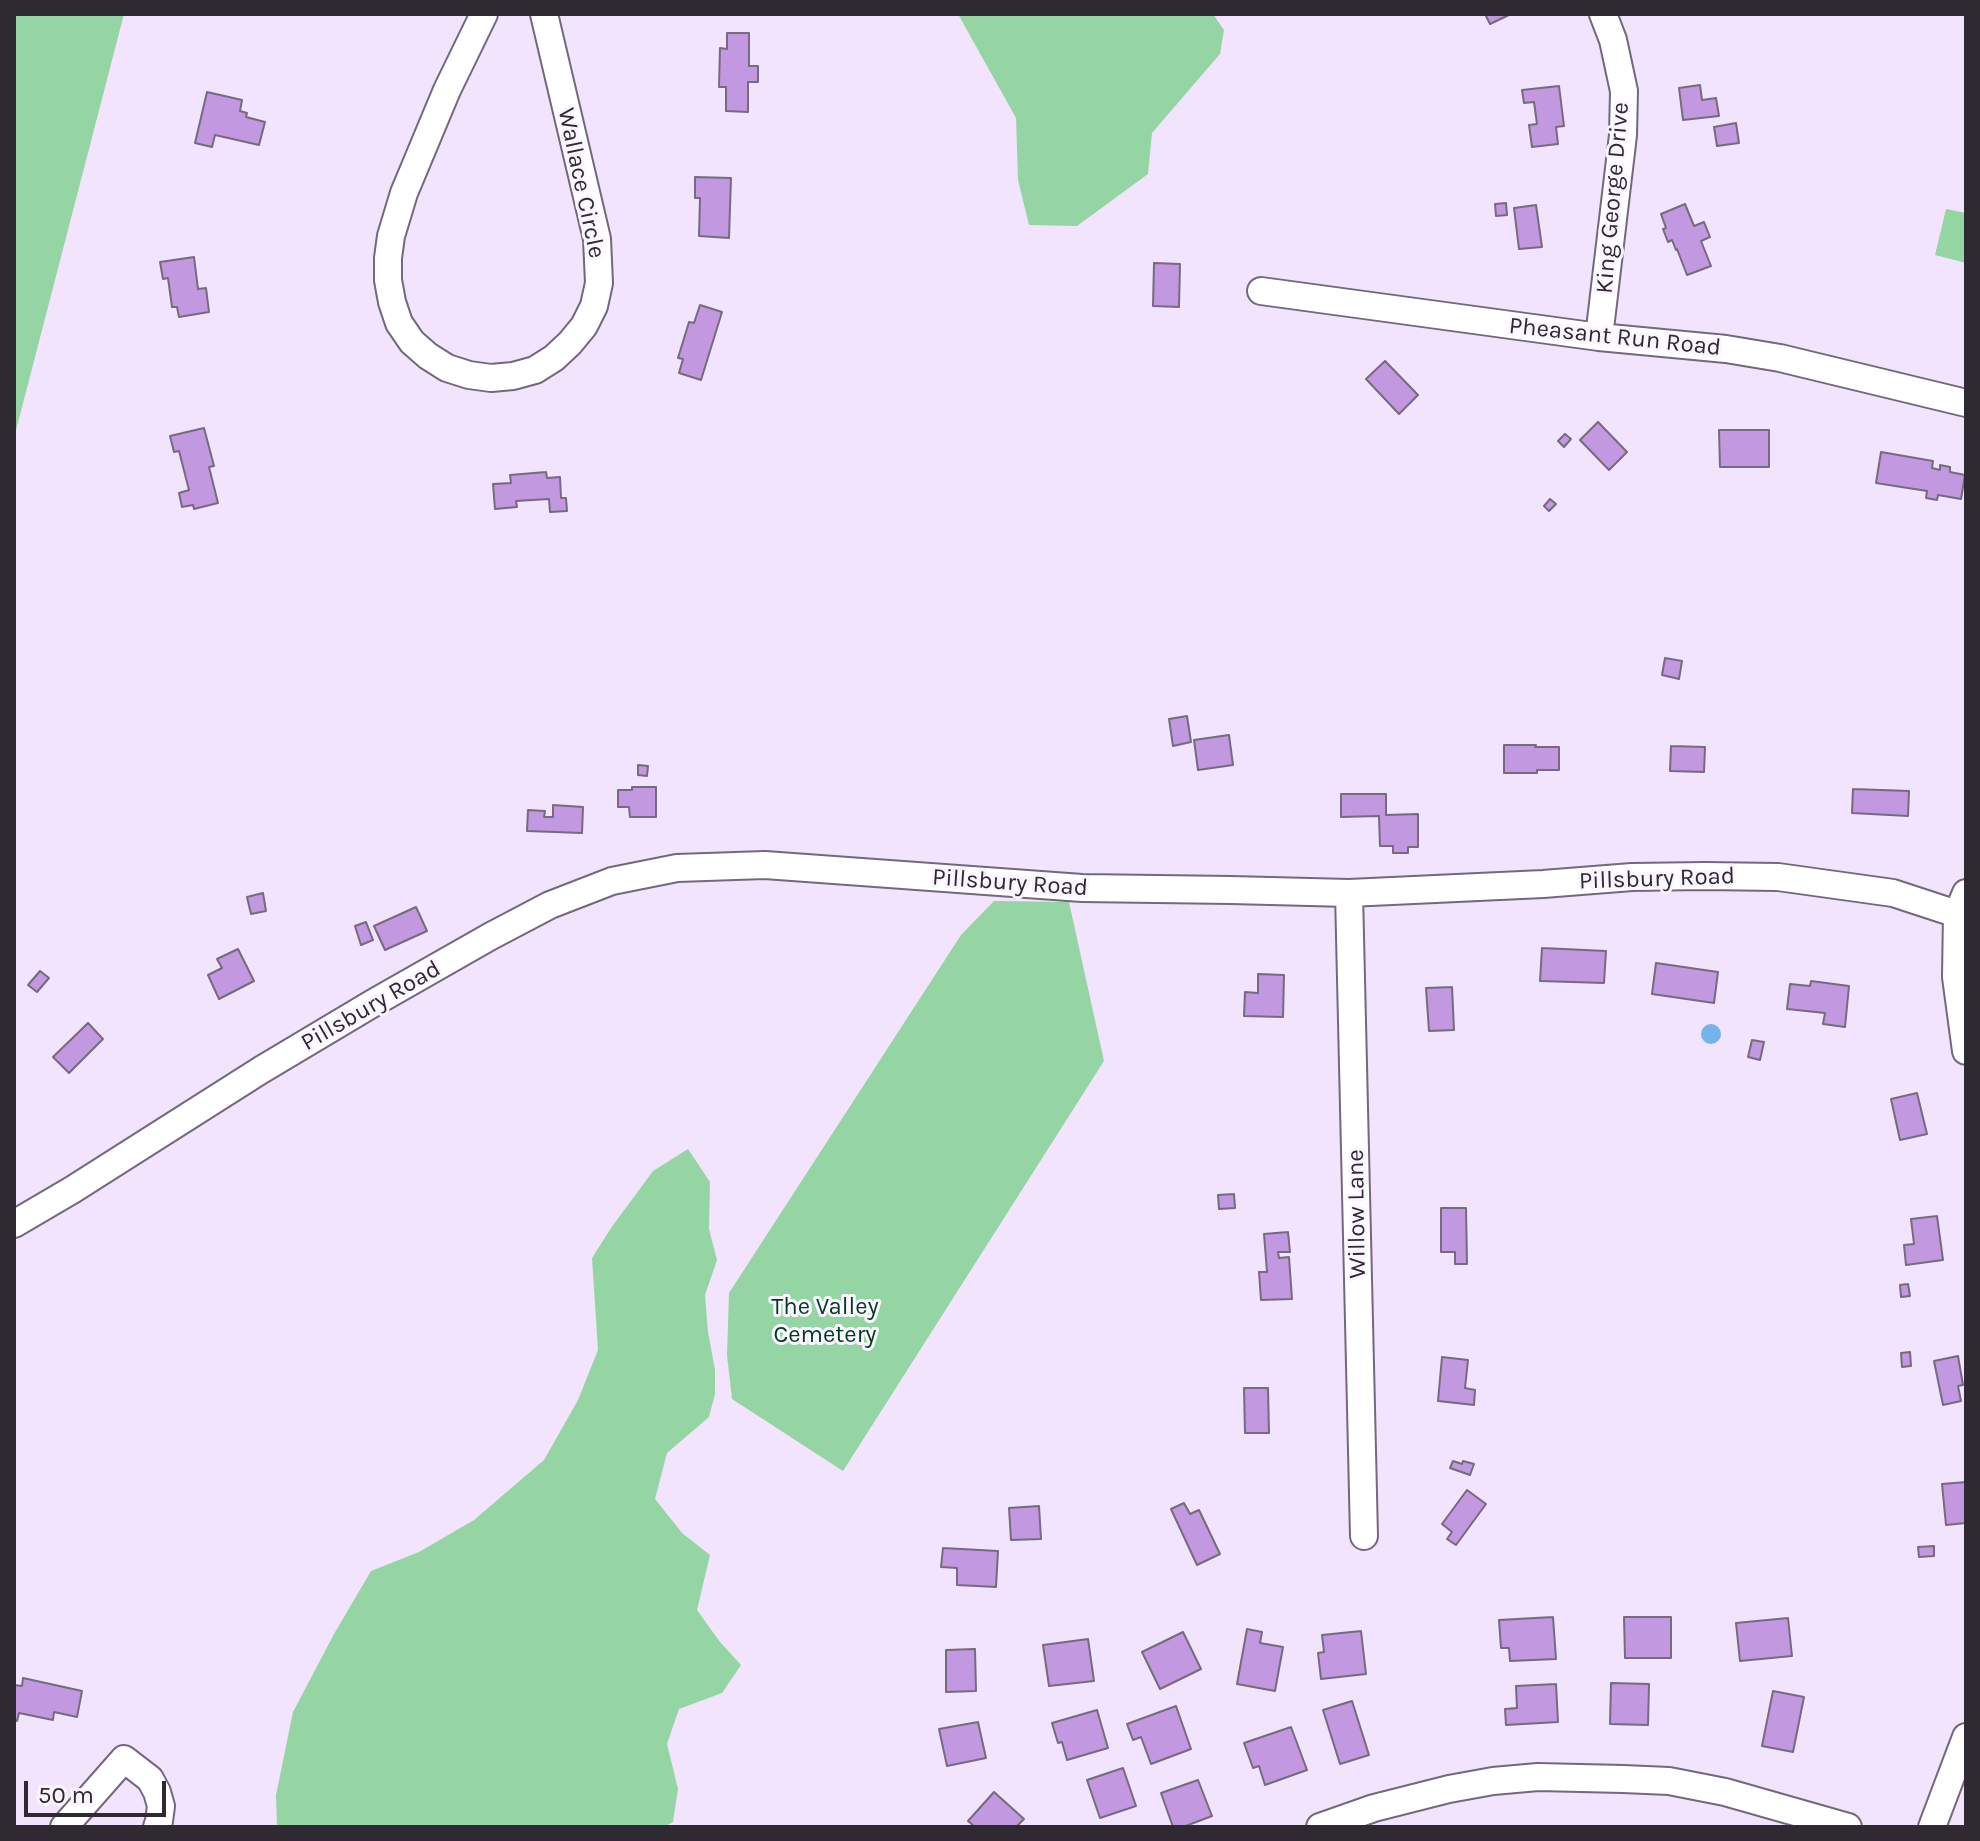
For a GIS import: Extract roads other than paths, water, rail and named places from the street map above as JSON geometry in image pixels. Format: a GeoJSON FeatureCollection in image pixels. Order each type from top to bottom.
{"type":"FeatureCollection","features":[{"type":"Feature","properties":{"kind":"street","name":"Wallace Circle"},"geometry":{"type":"LineString","coordinates":[[484,14],[447,90],[404,193],[391,236],[388,280],[399,323],[412,342],[447,368],[491,378],[535,370],[554,358],[584,326],[594,306],[599,283],[597,239],[544,14]]}},
{"type":"Feature","properties":{"kind":"street","name":"King George Drive"},"geometry":{"type":"LineString","coordinates":[[1599,337],[1623,135],[1624,91],[1613,40],[1603,14]]}},
{"type":"Feature","properties":{"kind":"street","name":"Pheasant Run Road"},"geometry":{"type":"LineString","coordinates":[[1261,291],[1599,337],[1726,349],[1780,358],[1966,403]]}},
{"type":"Feature","properties":{"kind":"street","name":"Pillsbury Road"},"geometry":{"type":"LineString","coordinates":[[14,1224],[261,1070],[491,936],[550,905],[612,881],[677,868],[765,865],[1082,888],[1349,893],[1632,877],[1778,877],[1893,893],[1962,904],[1956,977],[1966,1051]]}},
{"type":"Feature","properties":{"kind":"street","name":"Willow Lane"},"geometry":{"type":"LineString","coordinates":[[1349,893],[1364,1536]]}},
{"type":"Feature","properties":{"kind":"street"},"geometry":{"type":"LineString","coordinates":[[1932,1827],[1966,1737]]}},
{"type":"Feature","properties":{"kind":"street"},"geometry":{"type":"LineString","coordinates":[[64,1827],[124,1759],[150,1779],[157,1792],[161,1806],[157,1827]]}},
{"type":"Feature","properties":{"kind":"street"},"geometry":{"type":"LineString","coordinates":[[1320,1827],[1374,1808],[1449,1789],[1538,1777],[1669,1781],[1725,1792],[1848,1827]]}},
{"type":"Feature","properties":{"kind":"water"},"geometry":{"type":"Polygon","coordinates":[[[1711,1024],[1718,1027],[1721,1034],[1718,1041],[1711,1044],[1704,1041],[1701,1034],[1704,1027],[1711,1024]]]}},
{"type":"Feature","properties":{"kind":"park label","name":"The Valley Cemetery"},"geometry":{"type":"Point","coordinates":[825,1321]}}]}
